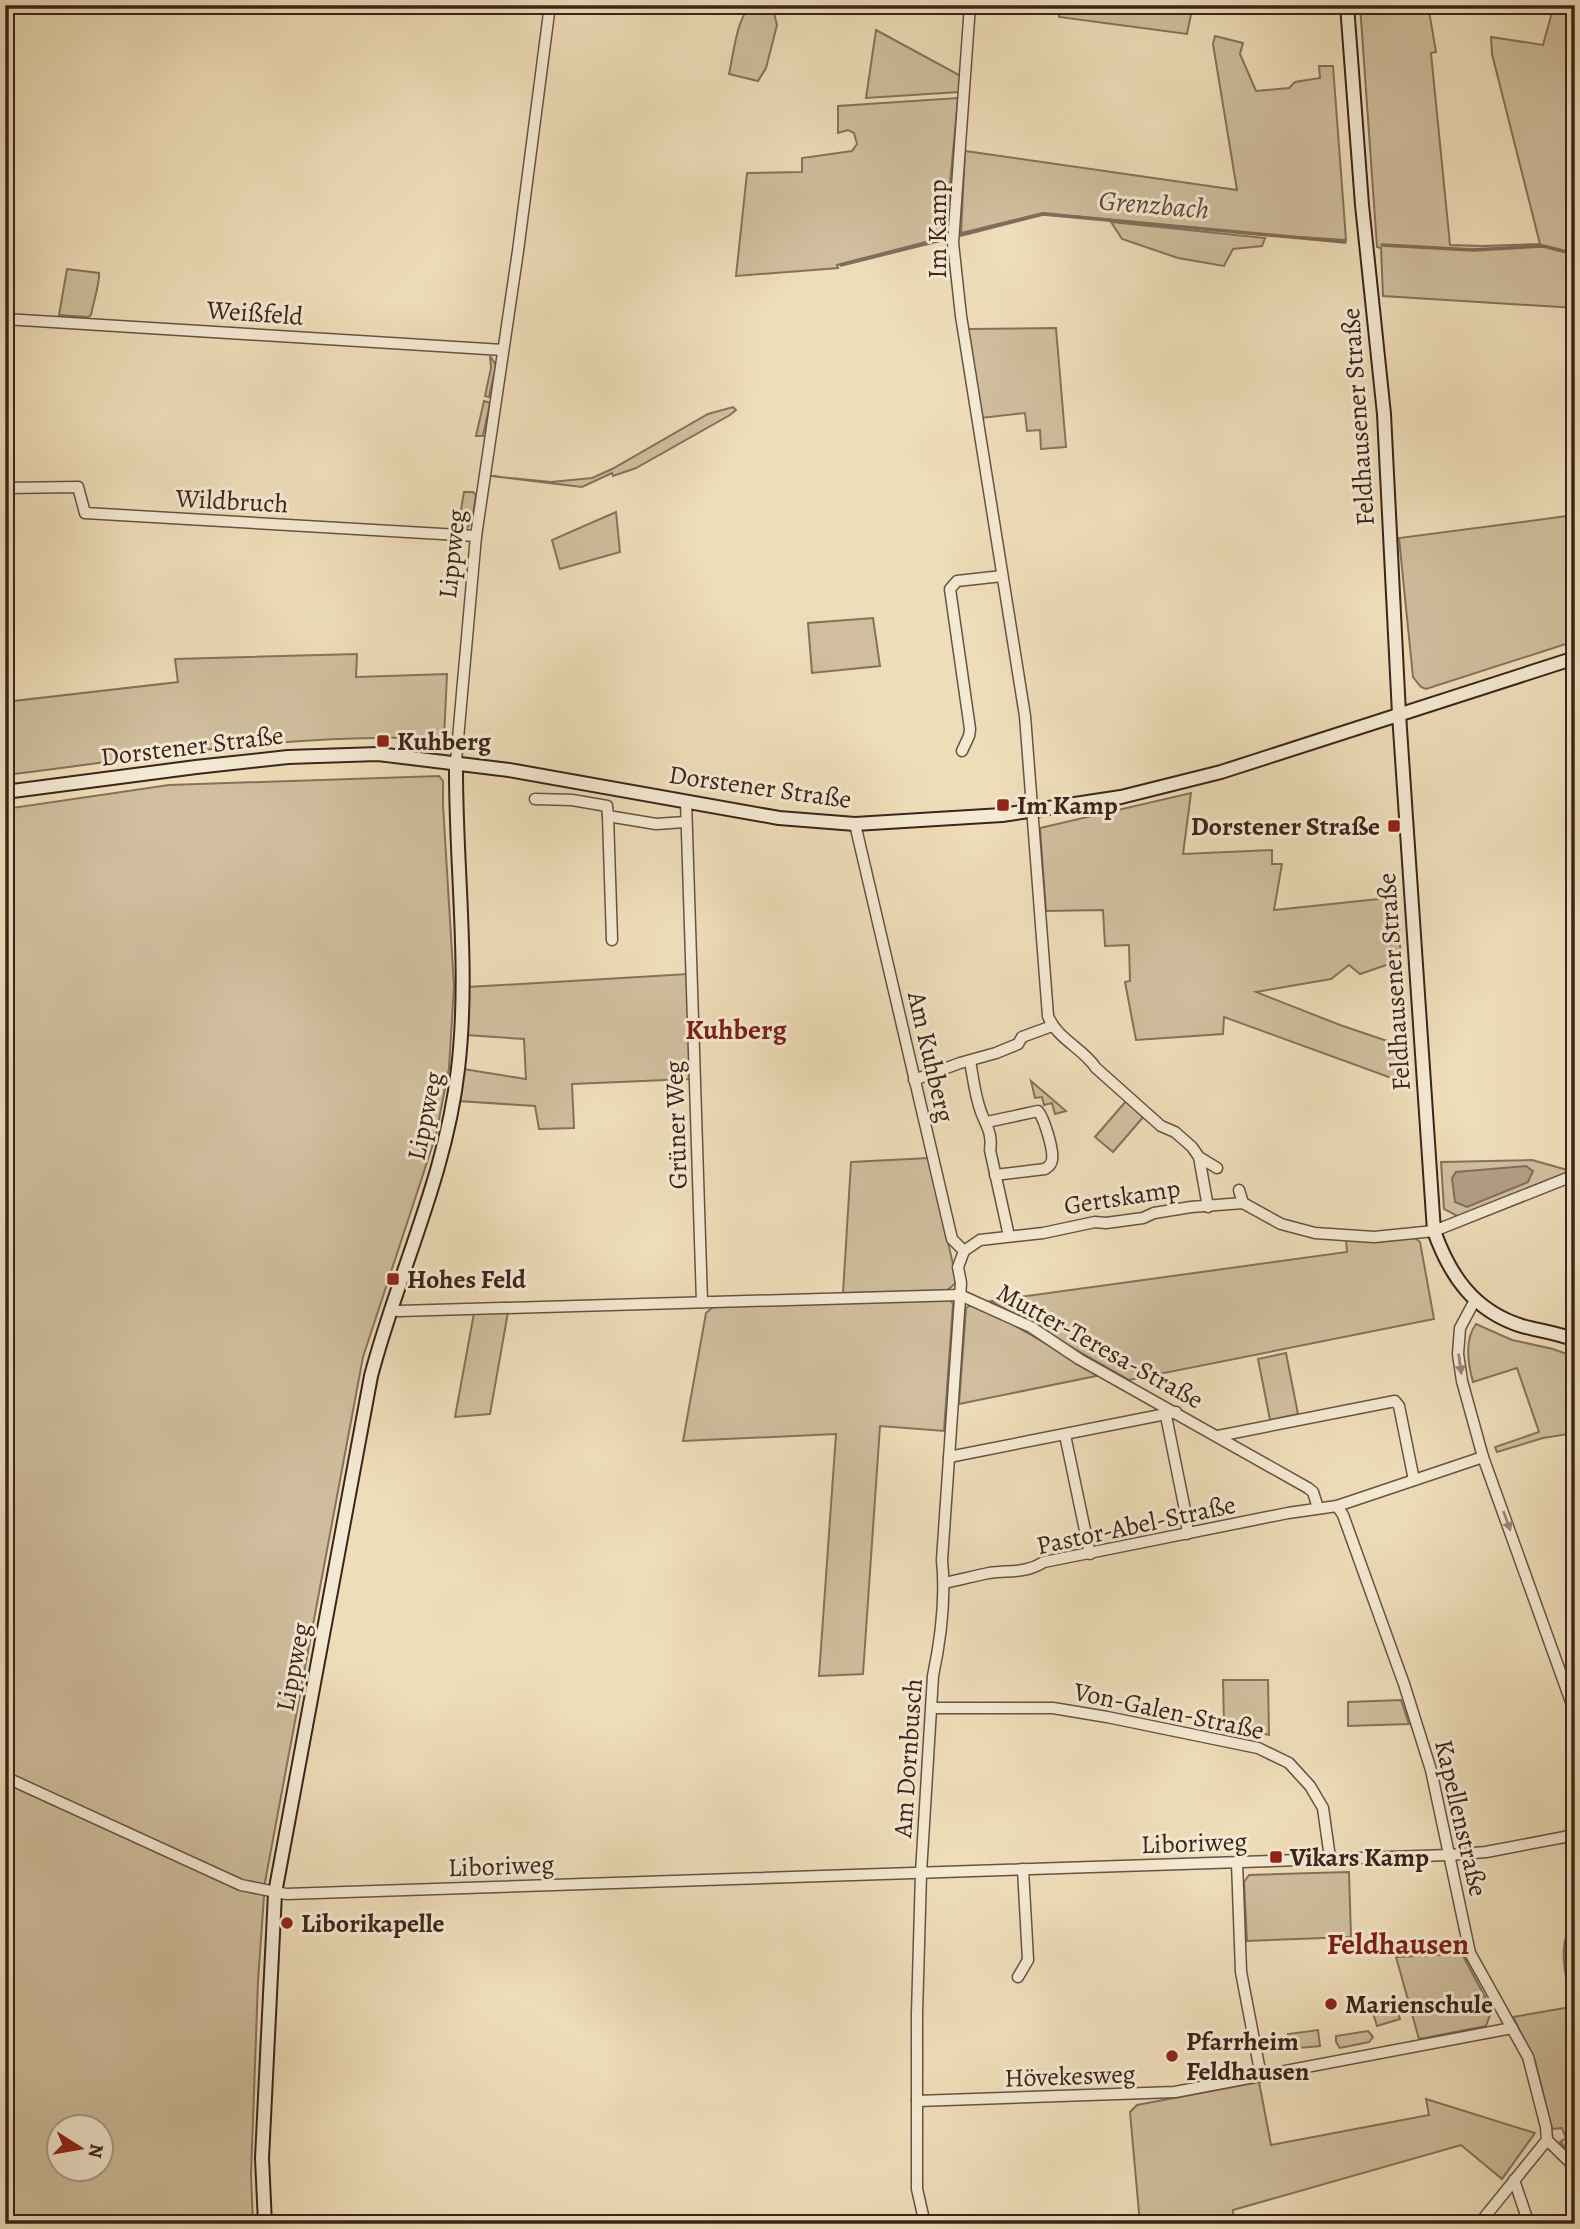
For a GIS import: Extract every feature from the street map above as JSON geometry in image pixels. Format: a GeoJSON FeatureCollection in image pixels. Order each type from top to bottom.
{"type":"FeatureCollection","features":[{"type":"Feature","properties":{"kind":"main road","name":"Feldhausener Straße"},"geometry":{"type":"LineString","coordinates":[[1347,5],[1362,205],[1384,414],[1399,714],[1434,1231],[1450,1269],[1475,1300],[1504,1319],[1575,1340]]}},
{"type":"Feature","properties":{"kind":"main road","name":"Dorstener Straße"},"geometry":{"type":"LineString","coordinates":[[5,792],[196,766],[288,757],[378,754],[456,761],[779,818],[855,824],[930,820],[1032,811],[1121,797],[1221,772],[1575,658]]}},
{"type":"Feature","properties":{"kind":"main road","name":"Lippweg"},"geometry":{"type":"LineString","coordinates":[[265,2224],[262,2158],[275,1893],[371,1376],[390,1310],[433,1186],[458,1071],[464,987],[456,830],[456,761]]}},
{"type":"Feature","properties":{"kind":"street","name":"Lippweg"},"geometry":{"type":"LineString","coordinates":[[456,761],[476,536],[550,5]]}},
{"type":"Feature","properties":{"kind":"street","name":"Im Kamp"},"geometry":{"type":"LineString","coordinates":[[970,5],[953,243],[961,316],[1025,716],[1048,1016],[1052,1026]]}},
{"type":"Feature","properties":{"kind":"street","name":"Weißfeld"},"geometry":{"type":"LineString","coordinates":[[5,319],[503,350]]}},
{"type":"Feature","properties":{"kind":"street","name":"Wildbruch"},"geometry":{"type":"LineString","coordinates":[[5,488],[78,487],[85,513],[476,536]]}},
{"type":"Feature","properties":{"kind":"street"},"geometry":{"type":"LineString","coordinates":[[962,751],[970,729],[950,590],[953,582],[1002,576]]}},
{"type":"Feature","properties":{"kind":"street"},"geometry":{"type":"LineString","coordinates":[[535,799],[572,800],[607,806],[612,940]]}},
{"type":"Feature","properties":{"kind":"street","name":"Grüner Weg"},"geometry":{"type":"LineString","coordinates":[[686,801],[702,1302]]}},
{"type":"Feature","properties":{"kind":"street"},"geometry":{"type":"LineString","coordinates":[[608,816],[656,824],[685,821]]}},
{"type":"Feature","properties":{"kind":"street","name":"Am Kuhberg"},"geometry":{"type":"LineString","coordinates":[[855,824],[953,1239],[964,1251]]}},
{"type":"Feature","properties":{"kind":"street"},"geometry":{"type":"LineString","coordinates":[[914,1080],[1018,1044],[1022,1037],[1052,1026],[1090,1058],[1096,1069],[1161,1126],[1175,1132],[1199,1157],[1217,1168]]}},
{"type":"Feature","properties":{"kind":"street"},"geometry":{"type":"LineString","coordinates":[[970,1061],[981,1114],[987,1122],[995,1175],[1009,1236]]}},
{"type":"Feature","properties":{"kind":"street","name":"Gertskamp"},"geometry":{"type":"LineString","coordinates":[[987,1122],[1038,1111],[1043,1117],[1052,1157],[1051,1164],[1045,1169],[995,1175]]}},
{"type":"Feature","properties":{"kind":"street"},"geometry":{"type":"LineString","coordinates":[[1199,1157],[1208,1207]]}},
{"type":"Feature","properties":{"kind":"street"},"geometry":{"type":"LineString","coordinates":[[1239,1190],[1243,1203],[1281,1224],[1315,1233],[1374,1237],[1434,1231],[1575,1175]]}},
{"type":"Feature","properties":{"kind":"street","name":"Gertskamp"},"geometry":{"type":"LineString","coordinates":[[964,1251],[980,1240],[1043,1233],[1094,1222],[1143,1219],[1154,1213],[1243,1203]]}},
{"type":"Feature","properties":{"kind":"street"},"geometry":{"type":"LineString","coordinates":[[390,1310],[960,1295],[958,1264],[964,1251]]}},
{"type":"Feature","properties":{"kind":"street","name":"Mutter-Teresa-Straße"},"geometry":{"type":"LineString","coordinates":[[960,1295],[1031,1327],[1171,1414],[1218,1436],[1308,1488],[1313,1492],[1318,1508]]}},
{"type":"Feature","properties":{"kind":"street","name":"Am Dornbusch"},"geometry":{"type":"LineString","coordinates":[[925,2224],[917,2189],[921,1872],[933,1676],[940,1646],[944,1584],[942,1560],[960,1295]]}},
{"type":"Feature","properties":{"kind":"street"},"geometry":{"type":"LineString","coordinates":[[1475,1300],[1460,1328],[1458,1354],[1462,1381],[1483,1457],[1575,1713]]}},
{"type":"Feature","properties":{"kind":"street","name":"Mutter-Teresa-Straße"},"geometry":{"type":"LineString","coordinates":[[1218,1436],[1395,1401],[1399,1406],[1414,1480]]}},
{"type":"Feature","properties":{"kind":"street"},"geometry":{"type":"LineString","coordinates":[[949,1457],[1171,1414],[1187,1534]]}},
{"type":"Feature","properties":{"kind":"street"},"geometry":{"type":"LineString","coordinates":[[1065,1435],[1090,1554]]}},
{"type":"Feature","properties":{"kind":"street"},"geometry":{"type":"LineString","coordinates":[[1337,1506],[1483,1457]]}},
{"type":"Feature","properties":{"kind":"street","name":"Pastor-Abel-Straße"},"geometry":{"type":"LineString","coordinates":[[944,1584],[992,1573],[1007,1574],[1032,1569],[1044,1562],[1337,1506]]}},
{"type":"Feature","properties":{"kind":"street","name":"Kapellenstraße"},"geometry":{"type":"LineString","coordinates":[[1337,1506],[1343,1515],[1408,1696],[1431,1770],[1470,1953],[1528,2057],[1547,2140]]}},
{"type":"Feature","properties":{"kind":"street","name":"Von-Galen-Straße"},"geometry":{"type":"LineString","coordinates":[[932,1708],[1053,1709],[1119,1719],[1258,1748],[1289,1763],[1310,1786],[1323,1808],[1330,1858]]}},
{"type":"Feature","properties":{"kind":"street","name":"Liboriweg"},"geometry":{"type":"LineString","coordinates":[[5,1777],[222,1877],[275,1893],[1449,1855],[1486,1852],[1575,1835]]}},
{"type":"Feature","properties":{"kind":"street"},"geometry":{"type":"LineString","coordinates":[[1237,1862],[1241,1972],[1261,2076]]}},
{"type":"Feature","properties":{"kind":"street"},"geometry":{"type":"LineString","coordinates":[[1018,1977],[1027,1960],[1023,1869]]}},
{"type":"Feature","properties":{"kind":"street","name":"Hövekesweg"},"geometry":{"type":"LineString","coordinates":[[917,2101],[1166,2093],[1512,2028]]}},
{"type":"Feature","properties":{"kind":"street"},"geometry":{"type":"LineString","coordinates":[[1479,2224],[1547,2140],[1575,2167]]}},
{"type":"Feature","properties":{"kind":"street"},"geometry":{"type":"LineString","coordinates":[[1514,2180],[1529,2224]]}},
{"type":"Feature","properties":{"kind":"shaded area"},"geometry":{"type":"Polygon","coordinates":[[[1060,5],[1193,5],[1187,34],[1059,17],[1060,5]]]}},
{"type":"Feature","properties":{"kind":"shaded area"},"geometry":{"type":"Polygon","coordinates":[[[1360,5],[1428,5],[1436,52],[1431,53],[1450,245],[1483,246],[1540,244],[1492,54],[1491,37],[1543,45],[1554,5],[1575,5],[1575,308],[1383,296],[1381,248],[1377,247],[1360,5]]]}},
{"type":"Feature","properties":{"kind":"shaded area"},"geometry":{"type":"Polygon","coordinates":[[[751,7],[774,13],[777,25],[766,68],[758,81],[729,74],[739,27],[746,11],[751,7]]]}},
{"type":"Feature","properties":{"kind":"shaded area"},"geometry":{"type":"Polygon","coordinates":[[[876,30],[961,76],[959,92],[866,98],[876,30]]]}},
{"type":"Feature","properties":{"kind":"shaded area"},"geometry":{"type":"Polygon","coordinates":[[[1215,36],[1243,43],[1240,54],[1256,91],[1289,88],[1295,82],[1320,78],[1319,66],[1333,66],[1346,240],[1266,235],[1043,213],[961,233],[965,151],[1237,190],[1213,44],[1215,36]]]}},
{"type":"Feature","properties":{"kind":"shaded area"},"geometry":{"type":"Polygon","coordinates":[[[958,98],[945,237],[837,265],[838,268],[736,276],[747,173],[802,172],[802,158],[852,151],[857,144],[854,133],[848,130],[838,133],[838,106],[958,98]]]}},
{"type":"Feature","properties":{"kind":"shaded area"},"geometry":{"type":"Polygon","coordinates":[[[1111,222],[1265,238],[1262,246],[1233,249],[1224,266],[1178,258],[1122,239],[1111,222]]]}},
{"type":"Feature","properties":{"kind":"shaded area"},"geometry":{"type":"Polygon","coordinates":[[[67,269],[99,273],[91,315],[88,317],[59,315],[67,269]]]}},
{"type":"Feature","properties":{"kind":"shaded area"},"geometry":{"type":"Polygon","coordinates":[[[1056,328],[1066,447],[1041,449],[1040,430],[1027,431],[1025,413],[981,418],[968,329],[1056,328]]]}},
{"type":"Feature","properties":{"kind":"shaded area"},"geometry":{"type":"Polygon","coordinates":[[[490,356],[496,365],[489,397],[485,396],[491,368],[490,356]]]}},
{"type":"Feature","properties":{"kind":"shaded area"},"geometry":{"type":"Polygon","coordinates":[[[484,401],[490,403],[483,436],[476,436],[484,401]]]}},
{"type":"Feature","properties":{"kind":"shaded area"},"geometry":{"type":"Polygon","coordinates":[[[733,407],[736,410],[730,415],[636,468],[613,476],[612,473],[582,487],[491,476],[551,482],[592,478],[708,414],[733,407]]]}},
{"type":"Feature","properties":{"kind":"shaded area"},"geometry":{"type":"Polygon","coordinates":[[[464,492],[473,492],[476,495],[472,520],[466,530],[450,528],[459,522],[464,492]]]}},
{"type":"Feature","properties":{"kind":"shaded area"},"geometry":{"type":"Polygon","coordinates":[[[616,512],[620,552],[560,569],[552,540],[616,512]]]}},
{"type":"Feature","properties":{"kind":"shaded area"},"geometry":{"type":"Polygon","coordinates":[[[1575,515],[1575,641],[1426,689],[1421,687],[1413,677],[1399,538],[1575,515]]]}},
{"type":"Feature","properties":{"kind":"shaded area"},"geometry":{"type":"Polygon","coordinates":[[[873,618],[880,666],[812,673],[808,623],[873,618]]]}},
{"type":"Feature","properties":{"kind":"shaded area"},"geometry":{"type":"Polygon","coordinates":[[[357,654],[356,677],[447,674],[444,739],[334,739],[279,743],[5,775],[5,702],[178,682],[175,659],[357,654]]]}},
{"type":"Feature","properties":{"kind":"shaded area"},"geometry":{"type":"Polygon","coordinates":[[[439,776],[443,781],[454,986],[449,1068],[436,1135],[363,1357],[265,1882],[258,1981],[251,2175],[253,2224],[5,2224],[5,809],[169,785],[439,776]]]}},
{"type":"Feature","properties":{"kind":"shaded area"},"geometry":{"type":"Polygon","coordinates":[[[1191,793],[1183,854],[1272,850],[1272,864],[1282,864],[1274,910],[1397,897],[1401,960],[1360,974],[1349,965],[1331,979],[1256,992],[1408,1048],[1408,1084],[1224,1017],[1223,1034],[1136,1040],[1125,982],[1130,981],[1129,945],[1105,946],[1103,910],[1046,911],[1040,828],[1191,793]]]}},
{"type":"Feature","properties":{"kind":"shaded area"},"geometry":{"type":"Polygon","coordinates":[[[688,974],[690,1079],[572,1084],[574,1128],[539,1129],[535,1106],[458,1101],[463,1069],[526,1079],[524,1039],[466,1035],[468,987],[688,974]]]}},
{"type":"Feature","properties":{"kind":"shaded area"},"geometry":{"type":"Polygon","coordinates":[[[1031,1081],[1066,1111],[1055,1114],[1052,1103],[1044,1105],[1042,1097],[1035,1098],[1031,1081]]]}},
{"type":"Feature","properties":{"kind":"shaded area"},"geometry":{"type":"Polygon","coordinates":[[[1127,1100],[1145,1115],[1113,1152],[1095,1137],[1127,1100]]]}},
{"type":"Feature","properties":{"kind":"shaded area"},"geometry":{"type":"Polygon","coordinates":[[[929,1158],[957,1282],[946,1291],[843,1293],[851,1162],[929,1158]]]}},
{"type":"Feature","properties":{"kind":"shaded area"},"geometry":{"type":"Polygon","coordinates":[[[1532,1160],[1571,1171],[1459,1217],[1444,1209],[1441,1162],[1532,1160]]]}},
{"type":"Feature","properties":{"kind":"shaded area"},"geometry":{"type":"Polygon","coordinates":[[[1526,1166],[1533,1171],[1528,1182],[1467,1207],[1455,1202],[1452,1178],[1456,1172],[1526,1166]]]}},
{"type":"Feature","properties":{"kind":"shaded area"},"geometry":{"type":"Polygon","coordinates":[[[1415,1238],[1420,1242],[1434,1319],[1129,1380],[991,1301],[1347,1252],[1346,1240],[1375,1242],[1415,1238]]]}},
{"type":"Feature","properties":{"kind":"shaded area"},"geometry":{"type":"Polygon","coordinates":[[[950,1299],[953,1304],[944,1431],[880,1426],[863,1674],[819,1676],[836,1434],[683,1441],[706,1313],[713,1307],[950,1299]]]}},
{"type":"Feature","properties":{"kind":"shaded area"},"geometry":{"type":"Polygon","coordinates":[[[975,1303],[1101,1375],[959,1404],[966,1308],[975,1303]]]}},
{"type":"Feature","properties":{"kind":"shaded area"},"geometry":{"type":"Polygon","coordinates":[[[508,1312],[490,1414],[455,1417],[474,1313],[508,1312]]]}},
{"type":"Feature","properties":{"kind":"shaded area"},"geometry":{"type":"Polygon","coordinates":[[[1476,1324],[1512,1340],[1575,1357],[1575,1433],[1543,1438],[1497,1452],[1495,1447],[1539,1432],[1517,1368],[1473,1382],[1468,1345],[1476,1324]]]}},
{"type":"Feature","properties":{"kind":"shaded area"},"geometry":{"type":"Polygon","coordinates":[[[1286,1353],[1298,1414],[1270,1420],[1258,1359],[1286,1353]]]}},
{"type":"Feature","properties":{"kind":"shaded area"},"geometry":{"type":"Polygon","coordinates":[[[1223,1680],[1268,1680],[1269,1735],[1224,1724],[1223,1680]]]}},
{"type":"Feature","properties":{"kind":"shaded area"},"geometry":{"type":"Polygon","coordinates":[[[1401,1700],[1409,1724],[1348,1726],[1348,1702],[1401,1700]]]}},
{"type":"Feature","properties":{"kind":"shaded area"},"geometry":{"type":"Polygon","coordinates":[[[1349,1872],[1351,1937],[1247,1941],[1244,1882],[1249,1875],[1349,1872]]]}},
{"type":"Feature","properties":{"kind":"shaded area"},"geometry":{"type":"Polygon","coordinates":[[[1575,1922],[1575,2157],[1560,2142],[1566,2138],[1562,2128],[1552,2129],[1535,2061],[1513,2017],[1571,2007],[1564,1951],[1565,1940],[1575,1922]]]}},
{"type":"Feature","properties":{"kind":"shaded area"},"geometry":{"type":"Polygon","coordinates":[[[1462,1954],[1490,2006],[1486,2026],[1419,2039],[1396,1957],[1462,1954]]]}},
{"type":"Feature","properties":{"kind":"shaded area"},"geometry":{"type":"Polygon","coordinates":[[[1395,2003],[1400,2019],[1377,2026],[1372,2010],[1395,2003]]]}},
{"type":"Feature","properties":{"kind":"shaded area"},"geometry":{"type":"Polygon","coordinates":[[[1318,2030],[1320,2046],[1289,2049],[1288,2034],[1318,2030]]]}},
{"type":"Feature","properties":{"kind":"shaded area"},"geometry":{"type":"Polygon","coordinates":[[[1368,2031],[1373,2037],[1369,2042],[1340,2048],[1336,2042],[1336,2036],[1368,2031]]]}},
{"type":"Feature","properties":{"kind":"shaded area"},"geometry":{"type":"Polygon","coordinates":[[[1259,2082],[1271,2145],[1429,2115],[1426,2099],[1535,2133],[1502,2179],[1461,2145],[1233,2210],[1234,2224],[1140,2224],[1130,2112],[1137,2105],[1259,2082]]]}},
{"type":"Feature","properties":{"kind":"waterway","name":"Grenzbach"},"geometry":{"type":"LineString","coordinates":[[961,235],[1043,214],[1345,242]]}},
{"type":"Feature","properties":{"kind":"waterway","name":"Grenzbach"},"geometry":{"type":"LineString","coordinates":[[841,265],[945,239]]}},
{"type":"Feature","properties":{"kind":"waterway","name":"Grenzbach"},"geometry":{"type":"LineString","coordinates":[[1382,245],[1473,250],[1543,246],[1575,254]]}},
{"type":"Feature","properties":{"kind":"place","name":"Kuhberg"},"geometry":{"type":"Point","coordinates":[383,741]}},
{"type":"Feature","properties":{"kind":"place","name":"Im Kamp"},"geometry":{"type":"Point","coordinates":[1003,805]}},
{"type":"Feature","properties":{"kind":"place","name":"Dorstener Straße"},"geometry":{"type":"Point","coordinates":[1394,826]}},
{"type":"Feature","properties":{"kind":"place","name":"Hohes Feld"},"geometry":{"type":"Point","coordinates":[393,1279]}},
{"type":"Feature","properties":{"kind":"place","name":"Vikars Kamp"},"geometry":{"type":"Point","coordinates":[1276,1857]}},
{"type":"Feature","properties":{"kind":"place","name":"Liborikapelle"},"geometry":{"type":"Point","coordinates":[287,1923]}},
{"type":"Feature","properties":{"kind":"place","name":"Marienschule"},"geometry":{"type":"Point","coordinates":[1331,2004]}},
{"type":"Feature","properties":{"kind":"place","name":"Pfarrheim Feldhausen"},"geometry":{"type":"Point","coordinates":[1172,2056]}},
{"type":"Feature","properties":{"kind":"district","name":"Kuhberg"},"geometry":{"type":"Point","coordinates":[736,1030]}},
{"type":"Feature","properties":{"kind":"district","name":"Feldhausen"},"geometry":{"type":"Point","coordinates":[1398,1944]}}]}
